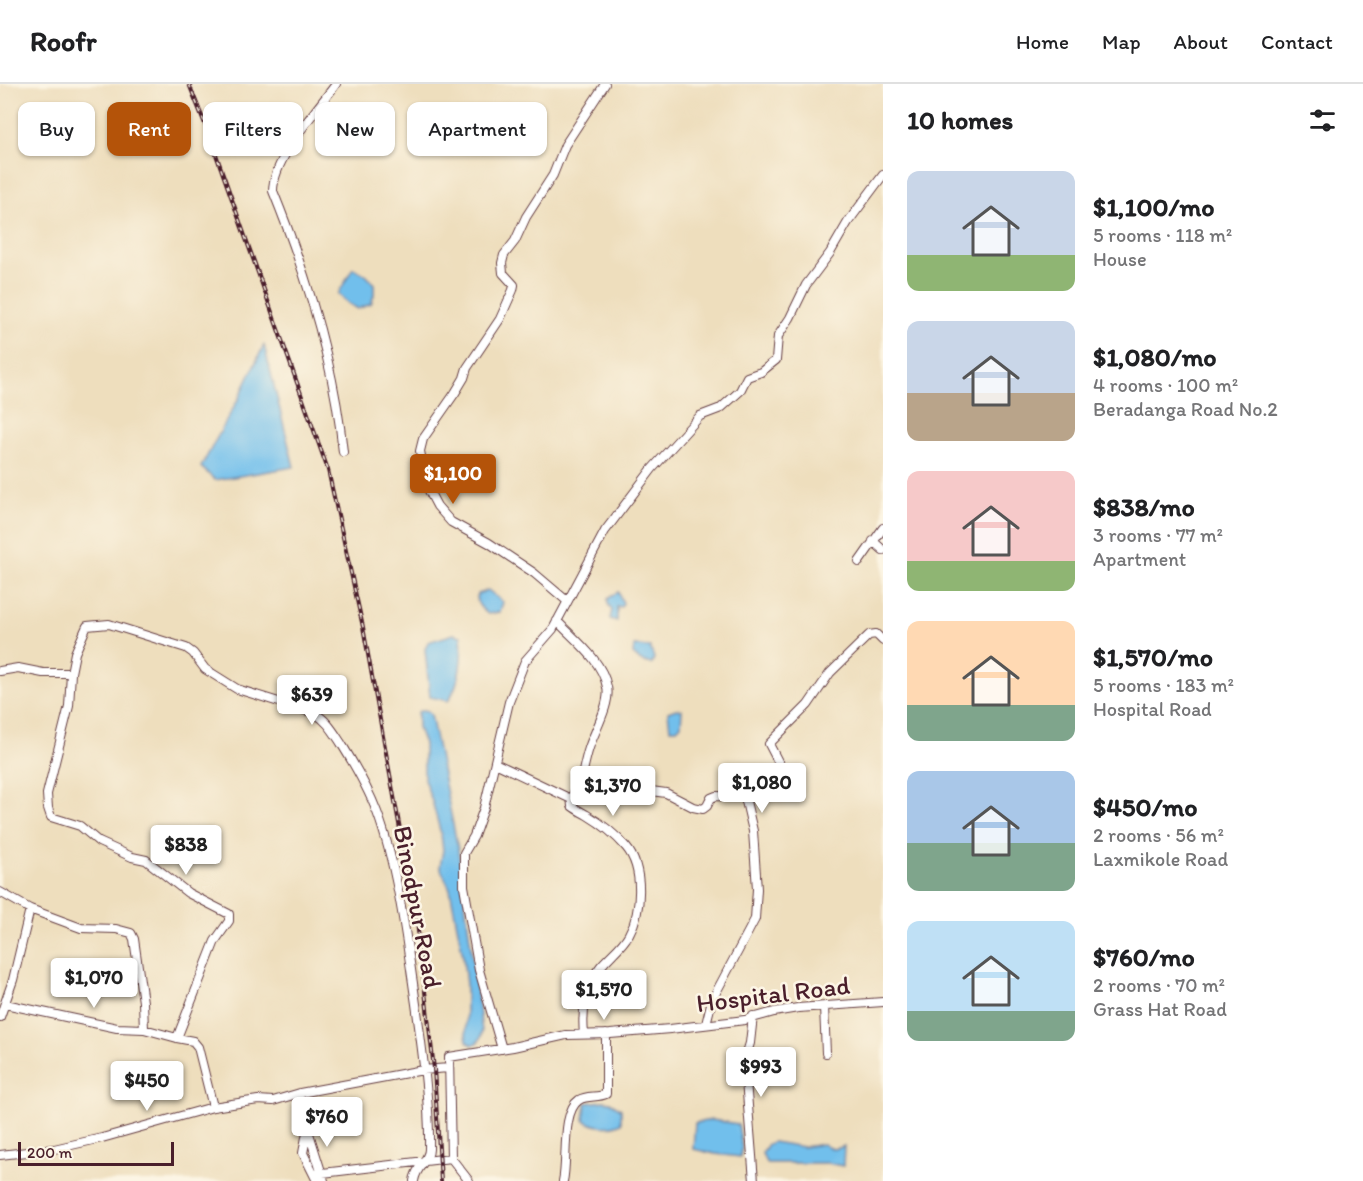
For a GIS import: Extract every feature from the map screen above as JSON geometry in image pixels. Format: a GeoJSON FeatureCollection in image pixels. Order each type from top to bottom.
{"type":"FeatureCollection","features":[{"type":"Feature","properties":{"kind":"street"},"geometry":{"type":"LineString","coordinates":[[336,84],[284,156],[273,182],[273,191],[312,297],[333,384],[343,452]]}},
{"type":"Feature","properties":{"kind":"street"},"geometry":{"type":"LineString","coordinates":[[567,601],[534,573],[489,543],[451,522],[437,506],[428,487],[420,451],[423,439],[455,393],[467,368],[500,319],[513,290],[514,285],[503,273],[504,255],[515,241],[526,217],[553,175],[565,145],[605,84]]}},
{"type":"Feature","properties":{"kind":"street"},"geometry":{"type":"LineString","coordinates":[[502,1049],[479,970],[464,886],[464,853],[481,817],[509,702],[525,661],[553,629],[605,531],[652,469],[699,416],[722,408],[740,391],[747,377],[760,372],[776,360],[778,336],[790,318],[806,285],[830,254],[848,222],[883,175]]}},
{"type":"Feature","properties":{"kind":"street"},"geometry":{"type":"LineString","coordinates":[[859,562],[883,528]]}},
{"type":"Feature","properties":{"kind":"street"},"geometry":{"type":"LineString","coordinates":[[873,541],[883,550]]}},
{"type":"Feature","properties":{"kind":"street"},"geometry":{"type":"LineString","coordinates":[[557,621],[591,656],[608,687],[607,701],[589,748],[581,779],[571,799],[572,806],[612,831],[628,849],[636,863],[639,877],[637,908],[628,936],[598,968],[591,981],[582,1015],[584,1034]]}},
{"type":"Feature","properties":{"kind":"street","name":"Binodpur Road"},"geometry":{"type":"LineString","coordinates":[[71,673],[75,653],[87,626],[109,624],[186,648],[193,653],[204,669],[237,689],[324,718],[350,757],[376,810],[387,841],[410,965],[423,1070]]}},
{"type":"Feature","properties":{"kind":"street"},"geometry":{"type":"LineString","coordinates":[[581,779],[636,795],[651,791],[666,793],[693,807],[703,809],[711,798],[716,796],[745,797],[782,783],[784,773],[769,744],[808,705],[830,673],[869,635],[876,634],[883,641]]}},
{"type":"Feature","properties":{"kind":"street"},"geometry":{"type":"LineString","coordinates":[[0,680],[1,670],[18,668],[43,673],[71,673],[69,706],[48,786],[48,808],[51,817],[80,826],[99,842],[132,857],[146,860],[188,893],[229,914],[229,921],[216,941],[177,1038]]}},
{"type":"Feature","properties":{"kind":"street"},"geometry":{"type":"LineString","coordinates":[[495,763],[571,799]]}},
{"type":"Feature","properties":{"kind":"street"},"geometry":{"type":"LineString","coordinates":[[706,1024],[712,1000],[755,919],[757,889],[753,831],[745,797]]}},
{"type":"Feature","properties":{"kind":"street"},"geometry":{"type":"LineString","coordinates":[[0,892],[30,909],[81,928],[116,929],[131,933],[134,939],[143,1002],[144,1029]]}},
{"type":"Feature","properties":{"kind":"street"},"geometry":{"type":"LineString","coordinates":[[0,1017],[13,980],[30,909]]}},
{"type":"Feature","properties":{"kind":"street","name":"Hospital Road"},"geometry":{"type":"LineString","coordinates":[[448,1068],[449,1057],[502,1049],[566,1035],[606,1034],[745,1020],[753,1016],[798,1008],[883,1002]]}},
{"type":"Feature","properties":{"kind":"street"},"geometry":{"type":"LineString","coordinates":[[5,1004],[117,1028],[144,1029],[193,1041],[198,1047],[213,1107]]}},
{"type":"Feature","properties":{"kind":"street"},"geometry":{"type":"LineString","coordinates":[[824,1007],[826,1053]]}},
{"type":"Feature","properties":{"kind":"street"},"geometry":{"type":"LineString","coordinates":[[753,1016],[745,1068],[754,1181]]}},
{"type":"Feature","properties":{"kind":"street"},"geometry":{"type":"LineString","coordinates":[[563,1181],[572,1108],[582,1098],[606,1094],[606,1034]]}},
{"type":"Feature","properties":{"kind":"street"},"geometry":{"type":"LineString","coordinates":[[0,1155],[54,1149],[213,1107],[258,1100],[273,1101],[300,1093],[423,1070],[448,1068],[451,1158],[469,1181]]}},
{"type":"Feature","properties":{"kind":"street"},"geometry":{"type":"LineString","coordinates":[[414,1181],[416,1172],[426,1160],[429,1150],[423,1070]]}},
{"type":"Feature","properties":{"kind":"street"},"geometry":{"type":"LineString","coordinates":[[300,1093],[319,1177],[451,1158]]}},
{"type":"Feature","properties":{"kind":"water"},"geometry":{"type":"Polygon","coordinates":[[[353,268],[366,275],[374,284],[371,304],[358,309],[338,294],[353,268]]]}},
{"type":"Feature","properties":{"kind":"water"},"geometry":{"type":"Polygon","coordinates":[[[264,345],[294,467],[215,480],[201,467],[240,396],[264,345]]]}},
{"type":"Feature","properties":{"kind":"water"},"geometry":{"type":"Polygon","coordinates":[[[488,590],[503,602],[500,612],[488,614],[479,606],[478,594],[488,590]]]}},
{"type":"Feature","properties":{"kind":"water"},"geometry":{"type":"Polygon","coordinates":[[[618,592],[623,603],[621,607],[617,606],[617,621],[610,619],[612,610],[608,599],[618,592]]]}},
{"type":"Feature","properties":{"kind":"water"},"geometry":{"type":"Polygon","coordinates":[[[454,634],[461,636],[462,644],[460,670],[455,687],[448,701],[430,697],[425,649],[428,642],[454,634]]]}},
{"type":"Feature","properties":{"kind":"water"},"geometry":{"type":"Polygon","coordinates":[[[634,646],[650,647],[654,658],[652,664],[641,661],[633,654],[634,646]]]}},
{"type":"Feature","properties":{"kind":"water"},"geometry":{"type":"Polygon","coordinates":[[[676,709],[682,710],[681,725],[677,729],[670,729],[668,712],[676,709]]]}},
{"type":"Feature","properties":{"kind":"water"},"geometry":{"type":"Polygon","coordinates":[[[424,710],[431,715],[458,849],[482,1031],[480,1040],[472,1045],[467,1041],[466,1034],[466,985],[463,956],[450,889],[440,867],[443,850],[441,834],[424,779],[424,744],[418,728],[418,712],[424,710]]]}},
{"type":"Feature","properties":{"kind":"water"},"geometry":{"type":"Polygon","coordinates":[[[604,1101],[621,1109],[621,1123],[602,1126],[584,1120],[586,1103],[604,1101]]]}},
{"type":"Feature","properties":{"kind":"water"},"geometry":{"type":"Polygon","coordinates":[[[712,1120],[738,1124],[742,1147],[740,1157],[693,1149],[695,1123],[712,1120]]]}},
{"type":"Feature","properties":{"kind":"water"},"geometry":{"type":"Polygon","coordinates":[[[773,1142],[803,1147],[823,1144],[833,1149],[844,1146],[843,1166],[827,1163],[766,1163],[762,1153],[768,1144],[773,1142]]]}},
{"type":"Feature","properties":{"kind":"railway"},"geometry":{"type":"LineString","coordinates":[[189,84],[328,470],[363,627],[417,922],[434,1069],[441,1181]]}}]}
